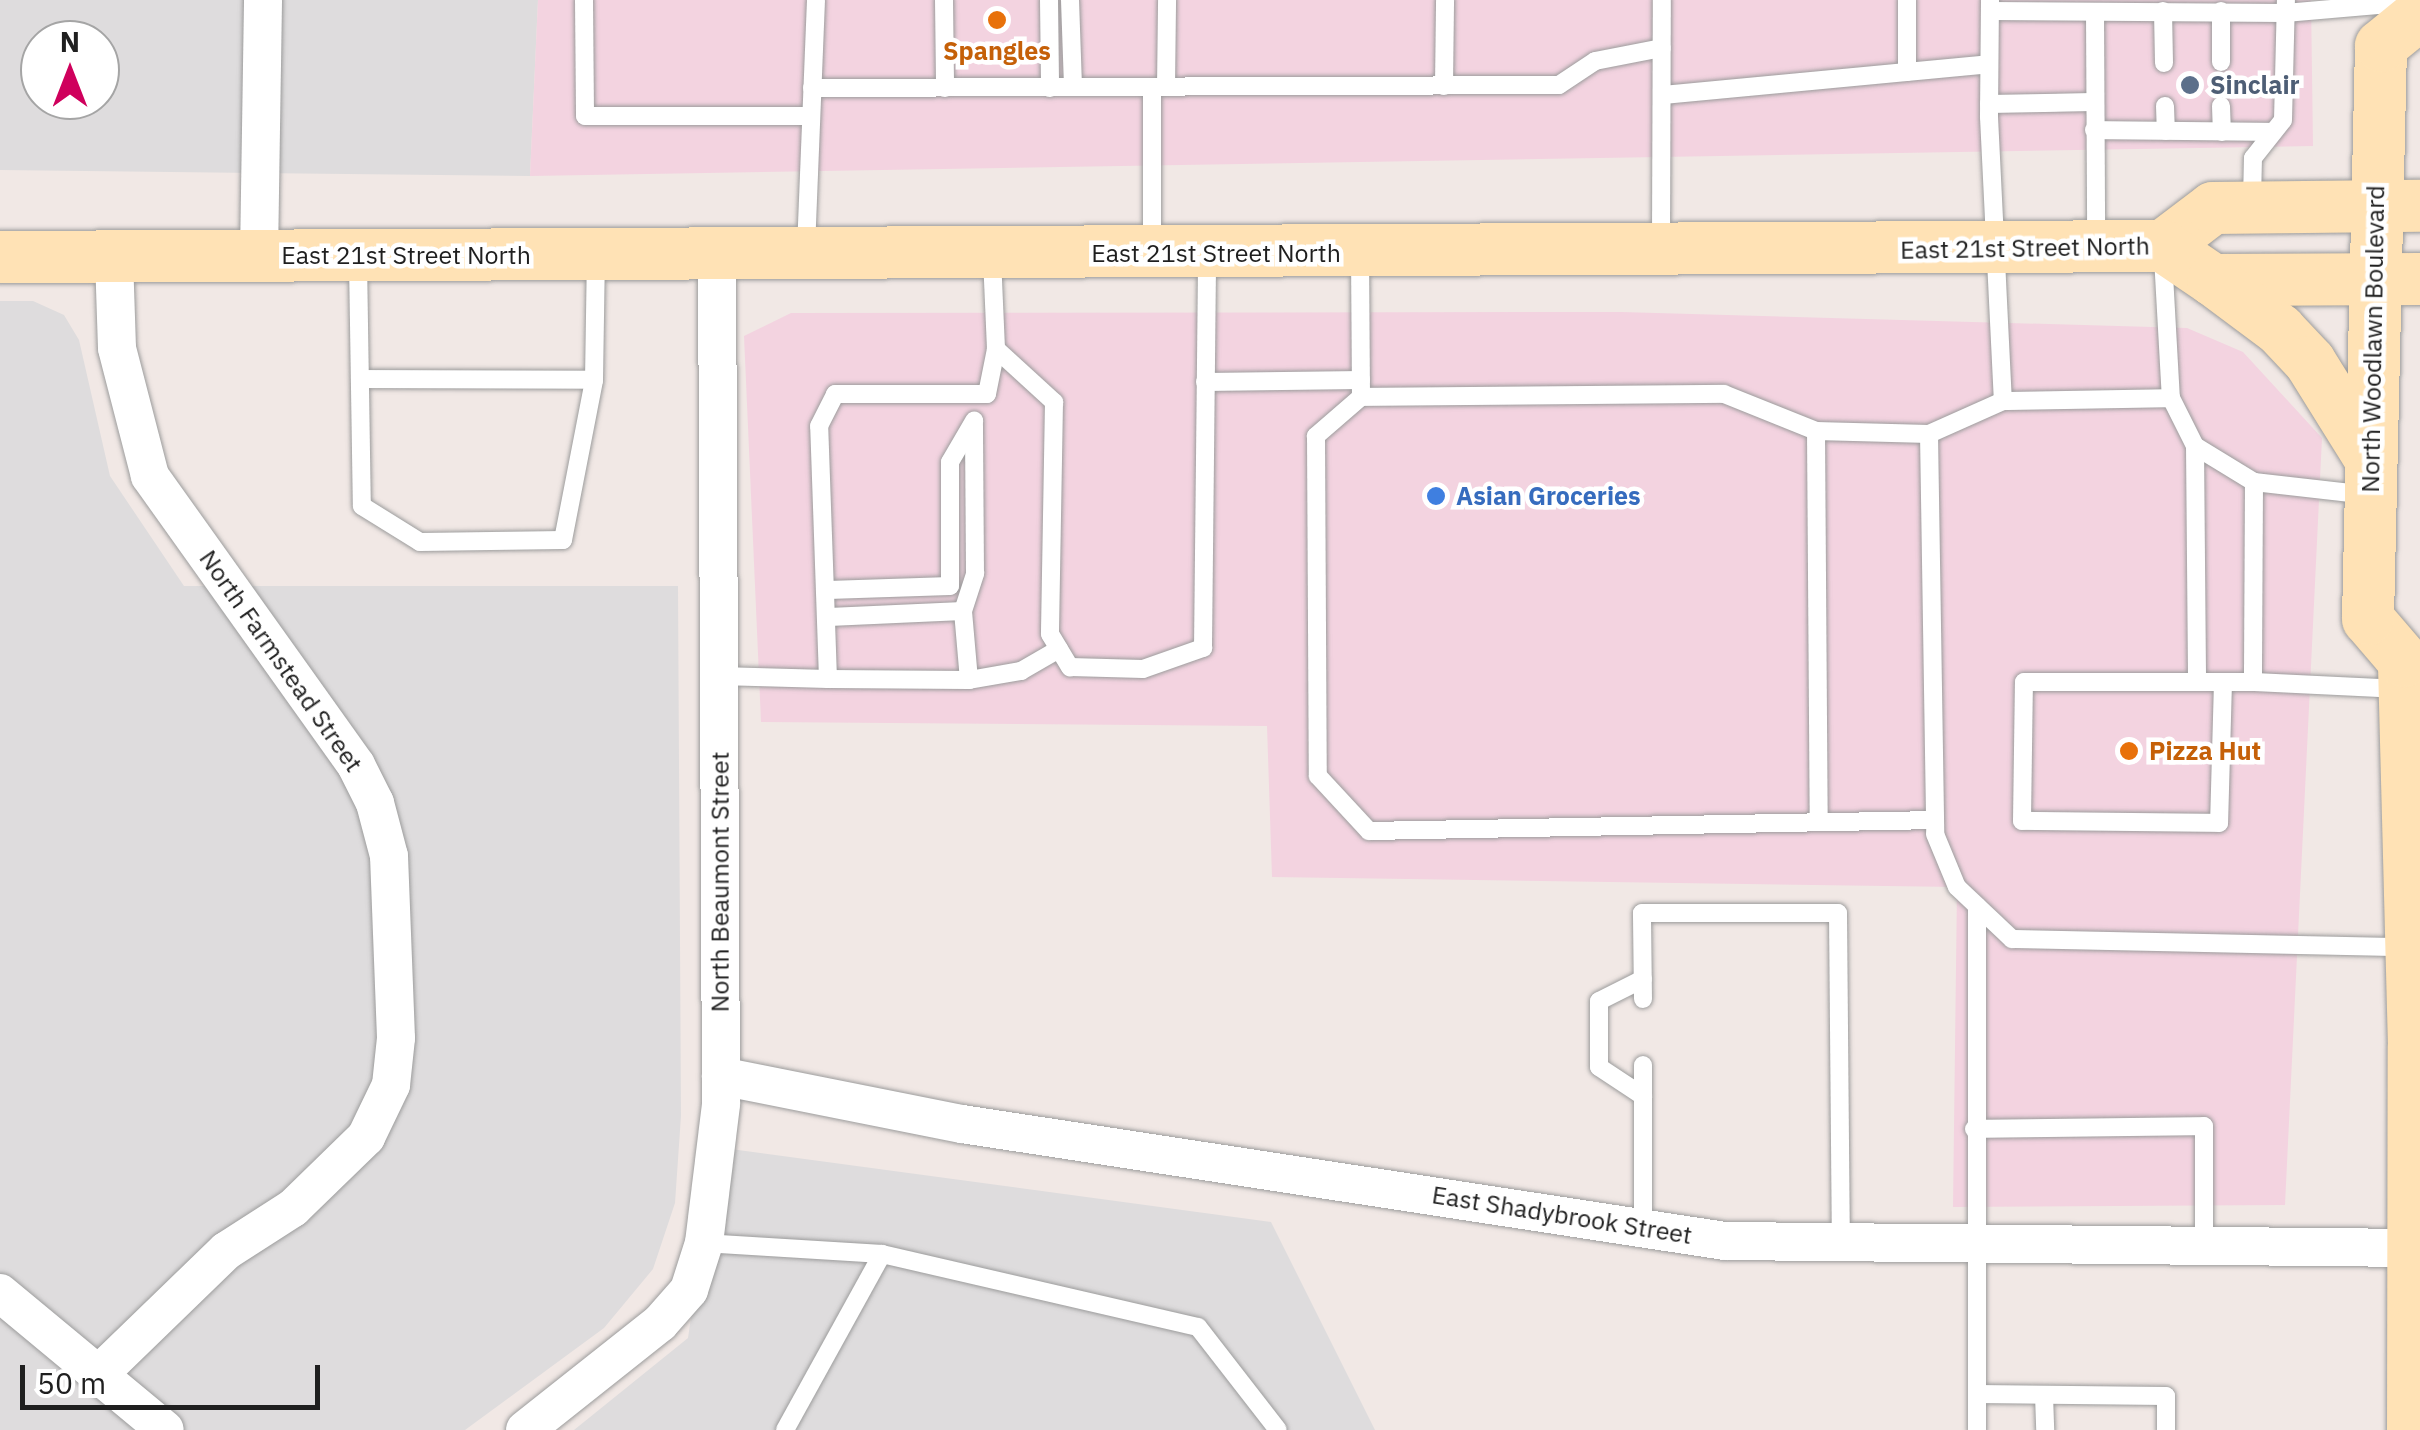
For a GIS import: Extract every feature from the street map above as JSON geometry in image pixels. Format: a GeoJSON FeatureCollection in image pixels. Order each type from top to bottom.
{"type":"FeatureCollection","features":[{"type":"Feature","properties":{"kind":"main road","name":"North Woodlawn Boulevard"},"geometry":{"type":"LineString","coordinates":[[2411,684],[2368,619],[2370,478],[2398,280],[2398,206],[2380,46],[2415,11]]}},
{"type":"Feature","properties":{"kind":"main road"},"geometry":{"type":"LineString","coordinates":[[2163,246],[2200,212],[2252,207],[2398,206]]}},
{"type":"Feature","properties":{"kind":"main road","name":"East 21st Street North"},"geometry":{"type":"LineString","coordinates":[[0,257],[1661,253],[2163,246],[2280,330],[2310,362],[2370,478]]}},
{"type":"Feature","properties":{"kind":"main road"},"geometry":{"type":"LineString","coordinates":[[2213,280],[2398,280]]}},
{"type":"Feature","properties":{"kind":"main road"},"geometry":{"type":"LineString","coordinates":[[2411,684],[2408,946],[2418,1047],[2413,1430]]}},
{"type":"Feature","properties":{"kind":"street"},"geometry":{"type":"LineString","coordinates":[[259,256],[263,0]]}},
{"type":"Feature","properties":{"kind":"street","name":"North Beaumont Street"},"geometry":{"type":"LineString","coordinates":[[525,1430],[660,1324],[689,1290],[704,1243],[721,1076],[716,254]]}},
{"type":"Feature","properties":{"kind":"street","name":"North Farmstead Street"},"geometry":{"type":"LineString","coordinates":[[100,1374],[226,1251],[293,1208],[366,1137],[391,1085],[396,1038],[389,856],[375,803],[356,765],[150,476],[117,348],[114,256]]}},
{"type":"Feature","properties":{"kind":"street","name":"East Shadybrook Street"},"geometry":{"type":"LineString","coordinates":[[721,1076],[962,1124],[1725,1241],[2414,1248]]}},
{"type":"Feature","properties":{"kind":"street"},"geometry":{"type":"LineString","coordinates":[[0,1293],[164,1430]]}},
{"type":"Feature","properties":{"kind":"lane"},"geometry":{"type":"LineString","coordinates":[[584,0],[585,116],[811,116]]}},
{"type":"Feature","properties":{"kind":"lane"},"geometry":{"type":"LineString","coordinates":[[806,254],[816,0]]}},
{"type":"Feature","properties":{"kind":"lane"},"geometry":{"type":"LineString","coordinates":[[944,0],[945,88]]}},
{"type":"Feature","properties":{"kind":"lane"},"geometry":{"type":"LineString","coordinates":[[1049,0],[1050,88]]}},
{"type":"Feature","properties":{"kind":"lane"},"geometry":{"type":"LineString","coordinates":[[1070,0],[1072,87]]}},
{"type":"Feature","properties":{"kind":"lane"},"geometry":{"type":"LineString","coordinates":[[1152,254],[1167,0]]}},
{"type":"Feature","properties":{"kind":"lane"},"geometry":{"type":"LineString","coordinates":[[1444,86],[1445,0]]}},
{"type":"Feature","properties":{"kind":"lane"},"geometry":{"type":"LineString","coordinates":[[1661,253],[1662,0]]}},
{"type":"Feature","properties":{"kind":"lane"},"geometry":{"type":"LineString","coordinates":[[1907,0],[1907,72]]}},
{"type":"Feature","properties":{"kind":"lane"},"geometry":{"type":"LineString","coordinates":[[2004,401],[2000,248],[1989,104],[1990,5],[2095,13],[2285,6],[2415,11]]}},
{"type":"Feature","properties":{"kind":"lane"},"geometry":{"type":"LineString","coordinates":[[2252,207],[2254,158],[2282,120],[2285,6]]}},
{"type":"Feature","properties":{"kind":"lane"},"geometry":{"type":"LineString","coordinates":[[2220,62],[2221,11]]}},
{"type":"Feature","properties":{"kind":"lane"},"geometry":{"type":"LineString","coordinates":[[2164,12],[2164,63]]}},
{"type":"Feature","properties":{"kind":"lane"},"geometry":{"type":"LineString","coordinates":[[2095,13],[2096,248]]}},
{"type":"Feature","properties":{"kind":"lane"},"geometry":{"type":"LineString","coordinates":[[812,88],[1559,85],[1595,61],[1662,48]]}},
{"type":"Feature","properties":{"kind":"lane"},"geometry":{"type":"LineString","coordinates":[[1663,95],[1989,64]]}},
{"type":"Feature","properties":{"kind":"lane"},"geometry":{"type":"LineString","coordinates":[[1989,104],[2094,102]]}},
{"type":"Feature","properties":{"kind":"lane"},"geometry":{"type":"LineString","coordinates":[[2165,106],[2166,131]]}},
{"type":"Feature","properties":{"kind":"lane"},"geometry":{"type":"LineString","coordinates":[[2221,106],[2222,132]]}},
{"type":"Feature","properties":{"kind":"lane"},"geometry":{"type":"LineString","coordinates":[[2094,130],[2273,132]]}},
{"type":"Feature","properties":{"kind":"lane"},"geometry":{"type":"LineString","coordinates":[[2163,246],[2171,398],[2195,446],[2197,682]]}},
{"type":"Feature","properties":{"kind":"lane"},"geometry":{"type":"LineString","coordinates":[[1360,253],[1361,389],[1316,436],[1318,776],[1369,830],[1934,820]]}},
{"type":"Feature","properties":{"kind":"lane"},"geometry":{"type":"LineString","coordinates":[[358,256],[362,506],[420,542],[564,540],[594,380],[596,254]]}},
{"type":"Feature","properties":{"kind":"lane"},"geometry":{"type":"LineString","coordinates":[[828,679],[829,617],[819,426],[835,394],[987,394],[996,349],[992,254]]}},
{"type":"Feature","properties":{"kind":"lane"},"geometry":{"type":"LineString","coordinates":[[996,349],[1054,402],[1050,634],[1070,667],[1142,669],[1204,648],[1206,254]]}},
{"type":"Feature","properties":{"kind":"lane"},"geometry":{"type":"LineString","coordinates":[[360,379],[594,380]]}},
{"type":"Feature","properties":{"kind":"lane"},"geometry":{"type":"LineString","coordinates":[[1204,382],[1361,389],[1724,394],[1816,431],[1929,434],[2004,401],[2171,398]]}},
{"type":"Feature","properties":{"kind":"lane"},"geometry":{"type":"LineString","coordinates":[[969,680],[964,611],[974,573],[974,396]]}},
{"type":"Feature","properties":{"kind":"lane"},"geometry":{"type":"LineString","coordinates":[[828,590],[950,586],[950,462],[974,421]]}},
{"type":"Feature","properties":{"kind":"lane"},"geometry":{"type":"LineString","coordinates":[[1816,431],[1819,822]]}},
{"type":"Feature","properties":{"kind":"lane"},"geometry":{"type":"LineString","coordinates":[[1929,434],[1934,820],[1957,887],[2012,938],[2408,946]]}},
{"type":"Feature","properties":{"kind":"lane"},"geometry":{"type":"LineString","coordinates":[[2195,446],[2254,482],[2370,478]]}},
{"type":"Feature","properties":{"kind":"lane"},"geometry":{"type":"LineString","coordinates":[[2253,682],[2254,482]]}},
{"type":"Feature","properties":{"kind":"lane"},"geometry":{"type":"LineString","coordinates":[[829,617],[964,611]]}},
{"type":"Feature","properties":{"kind":"lane"},"geometry":{"type":"LineString","coordinates":[[719,676],[969,680],[1021,671],[1059,649]]}},
{"type":"Feature","properties":{"kind":"lane"},"geometry":{"type":"LineString","coordinates":[[2223,682],[2219,822],[2022,820],[2024,682],[2197,682],[2223,682],[2253,682],[2411,684]]}},
{"type":"Feature","properties":{"kind":"lane"},"geometry":{"type":"LineString","coordinates":[[1977,1430],[1974,1129],[1978,906]]}},
{"type":"Feature","properties":{"kind":"lane"},"geometry":{"type":"LineString","coordinates":[[1643,999],[1642,912],[1838,912],[1841,1243]]}},
{"type":"Feature","properties":{"kind":"lane"},"geometry":{"type":"LineString","coordinates":[[1643,979],[1599,1001],[1599,1066],[1643,1096]]}},
{"type":"Feature","properties":{"kind":"lane"},"geometry":{"type":"LineString","coordinates":[[1643,1064],[1643,1227]]}},
{"type":"Feature","properties":{"kind":"lane"},"geometry":{"type":"LineString","coordinates":[[1974,1129],[2204,1126],[2204,1247]]}},
{"type":"Feature","properties":{"kind":"lane"},"geometry":{"type":"LineString","coordinates":[[704,1243],[882,1254],[1198,1328],[1278,1430]]}},
{"type":"Feature","properties":{"kind":"lane"},"geometry":{"type":"LineString","coordinates":[[785,1430],[882,1254]]}},
{"type":"Feature","properties":{"kind":"lane"},"geometry":{"type":"LineString","coordinates":[[1977,1394],[2166,1396],[2166,1430]]}},
{"type":"Feature","properties":{"kind":"lane"},"geometry":{"type":"LineString","coordinates":[[2044,1395],[2045,1430]]}},
{"type":"Feature","properties":{"kind":"shaded area"},"geometry":{"type":"Polygon","coordinates":[[[0,0],[538,0],[530,176],[0,170],[0,0]]]}},
{"type":"Feature","properties":{"kind":"shaded area"},"geometry":{"type":"Polygon","coordinates":[[[538,0],[2311,0],[2313,146],[530,176],[538,0]]]}},
{"type":"Feature","properties":{"kind":"shaded area"},"geometry":{"type":"Polygon","coordinates":[[[0,301],[33,301],[64,315],[79,340],[110,476],[184,586],[678,586],[681,1116],[675,1203],[653,1269],[604,1328],[465,1430],[0,1430],[0,301]]]}},
{"type":"Feature","properties":{"kind":"shaded area"},"geometry":{"type":"Polygon","coordinates":[[[1621,312],[2187,328],[2243,352],[2322,438],[2285,1205],[1953,1207],[1957,887],[1272,877],[1267,726],[761,722],[744,336],[791,313],[1621,312]]]}},
{"type":"Feature","properties":{"kind":"shaded area"},"geometry":{"type":"Polygon","coordinates":[[[716,1147],[1271,1222],[1375,1430],[574,1430],[688,1338],[716,1147]]]}},
{"type":"Feature","properties":{"kind":"place","name":"Spangles"},"geometry":{"type":"Point","coordinates":[997,20]}},
{"type":"Feature","properties":{"kind":"place","name":"Sinclair"},"geometry":{"type":"Point","coordinates":[2190,85]}},
{"type":"Feature","properties":{"kind":"place","name":"Asian Groceries"},"geometry":{"type":"Point","coordinates":[1436,496]}},
{"type":"Feature","properties":{"kind":"place","name":"Pizza Hut"},"geometry":{"type":"Point","coordinates":[2129,751]}}]}
